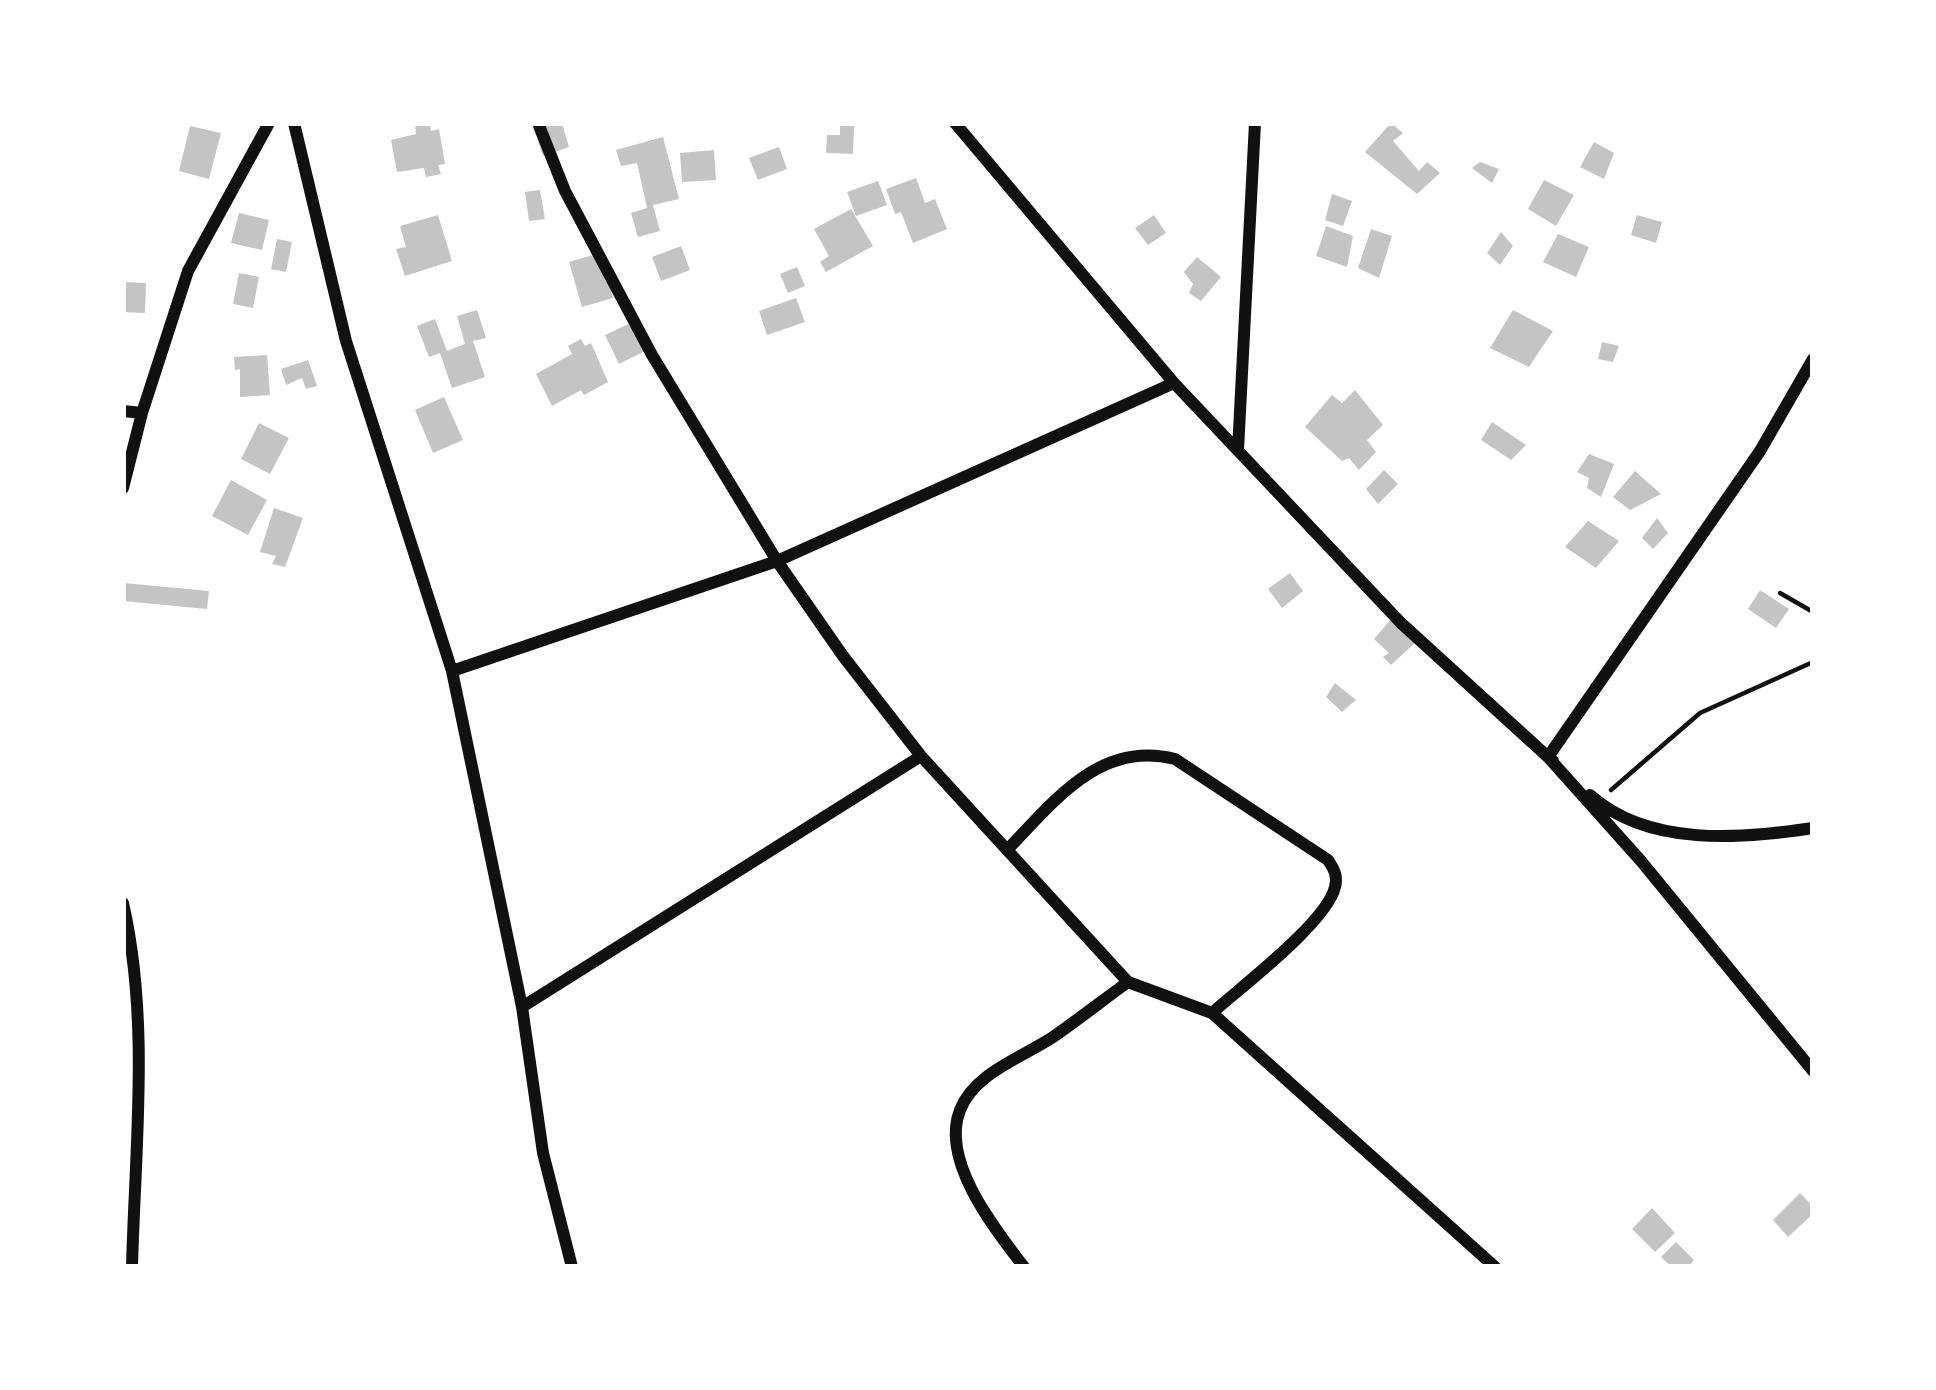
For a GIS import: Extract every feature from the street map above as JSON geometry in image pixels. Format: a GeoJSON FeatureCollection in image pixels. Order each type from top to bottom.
{"type":"FeatureCollection","features":[{"type":"Feature","properties":{"kind":"street"},"geometry":{"type":"LineString","coordinates":[[123,488],[188,272],[269,123]]}},
{"type":"Feature","properties":{"kind":"street"},"geometry":{"type":"LineString","coordinates":[[293,123],[346,341],[452,671],[522,1007],[543,1153],[572,1267]]}},
{"type":"Feature","properties":{"kind":"street"},"geometry":{"type":"LineString","coordinates":[[538,123],[565,191],[652,355],[777,561],[921,757],[1128,982],[1212,1013],[1495,1267]]}},
{"type":"Feature","properties":{"kind":"street"},"geometry":{"type":"LineString","coordinates":[[955,123],[1174,382],[1401,623],[1598,802],[1644,828],[1751,838],[1813,828]]}},
{"type":"Feature","properties":{"kind":"street"},"geometry":{"type":"LineString","coordinates":[[1238,450],[1255,123]]}},
{"type":"Feature","properties":{"kind":"street"},"geometry":{"type":"LineString","coordinates":[[1548,757],[1760,451],[1813,359]]}},
{"type":"Feature","properties":{"kind":"street"},"geometry":{"type":"LineString","coordinates":[[452,671],[777,561],[1174,382]]}},
{"type":"Feature","properties":{"kind":"street"},"geometry":{"type":"LineString","coordinates":[[123,411],[142,413]]}},
{"type":"Feature","properties":{"kind":"street"},"geometry":{"type":"LineString","coordinates":[[1009,848],[1070,785],[1099,766],[1151,753],[1175,759],[1328,860],[1336,876],[1335,890],[1315,920],[1212,1013]]}},
{"type":"Feature","properties":{"kind":"street"},"geometry":{"type":"LineString","coordinates":[[522,1007],[921,757]]}},
{"type":"Feature","properties":{"kind":"street"},"geometry":{"type":"LineString","coordinates":[[1548,757],[1641,861],[1813,1071]]}},
{"type":"Feature","properties":{"kind":"street"},"geometry":{"type":"LineString","coordinates":[[123,903],[138,1018],[132,1267]]}},
{"type":"Feature","properties":{"kind":"street"},"geometry":{"type":"LineString","coordinates":[[1024,1267],[982,1211],[969,1185],[958,1144],[959,1110],[980,1082],[1052,1038],[1128,982]]}},
{"type":"Feature","properties":{"kind":"path"},"geometry":{"type":"LineString","coordinates":[[1780,593],[1813,612]]}},
{"type":"Feature","properties":{"kind":"path"},"geometry":{"type":"LineString","coordinates":[[1598,802],[1700,713],[1813,662]]}},
{"type":"Feature","properties":{"kind":"building"},"geometry":{"type":"Polygon","coordinates":[[[429,123],[431,131],[439,129],[445,164],[438,165],[441,174],[426,177],[424,168],[397,172],[391,140],[416,134],[415,124],[429,123]]]}},
{"type":"Feature","properties":{"kind":"building"},"geometry":{"type":"Polygon","coordinates":[[[532,123],[562,123],[569,147],[543,156],[532,123]]]}},
{"type":"Feature","properties":{"kind":"building"},"geometry":{"type":"Polygon","coordinates":[[[1391,123],[1403,133],[1393,141],[1419,171],[1427,162],[1440,173],[1417,194],[1365,152],[1391,123]]]}},
{"type":"Feature","properties":{"kind":"building"},"geometry":{"type":"Polygon","coordinates":[[[840,125],[854,126],[853,154],[826,153],[827,135],[840,135],[840,125]]]}},
{"type":"Feature","properties":{"kind":"building"},"geometry":{"type":"Polygon","coordinates":[[[190,126],[221,133],[209,179],[179,171],[190,126]]]}},
{"type":"Feature","properties":{"kind":"building"},"geometry":{"type":"Polygon","coordinates":[[[663,137],[679,199],[653,205],[660,231],[638,237],[631,213],[647,208],[637,163],[621,166],[616,150],[663,137]]]}},
{"type":"Feature","properties":{"kind":"building"},"geometry":{"type":"Polygon","coordinates":[[[1594,142],[1614,153],[1604,179],[1580,167],[1594,142]]]}},
{"type":"Feature","properties":{"kind":"building"},"geometry":{"type":"Polygon","coordinates":[[[779,147],[787,169],[758,180],[749,158],[779,147]]]}},
{"type":"Feature","properties":{"kind":"building"},"geometry":{"type":"Polygon","coordinates":[[[714,150],[716,180],[682,182],[680,153],[714,150]]]}},
{"type":"Feature","properties":{"kind":"building"},"geometry":{"type":"Polygon","coordinates":[[[1480,162],[1499,169],[1492,183],[1472,168],[1480,162]]]}},
{"type":"Feature","properties":{"kind":"building"},"geometry":{"type":"Polygon","coordinates":[[[916,178],[925,203],[935,199],[947,229],[913,243],[886,189],[916,178]]]}},
{"type":"Feature","properties":{"kind":"building"},"geometry":{"type":"Polygon","coordinates":[[[1544,180],[1574,195],[1556,226],[1528,209],[1544,180]]]}},
{"type":"Feature","properties":{"kind":"building"},"geometry":{"type":"Polygon","coordinates":[[[878,181],[887,205],[856,216],[847,192],[878,181]]]}},
{"type":"Feature","properties":{"kind":"building"},"geometry":{"type":"Polygon","coordinates":[[[540,190],[545,219],[529,221],[525,192],[540,190]]]}},
{"type":"Feature","properties":{"kind":"building"},"geometry":{"type":"Polygon","coordinates":[[[1332,194],[1352,201],[1343,226],[1325,220],[1332,194]]]}},
{"type":"Feature","properties":{"kind":"building"},"geometry":{"type":"Polygon","coordinates":[[[851,209],[873,246],[826,272],[820,262],[829,256],[814,229],[851,209]]]}},
{"type":"Feature","properties":{"kind":"building"},"geometry":{"type":"Polygon","coordinates":[[[239,213],[269,220],[262,250],[231,243],[239,213]]]}},
{"type":"Feature","properties":{"kind":"building"},"geometry":{"type":"Polygon","coordinates":[[[438,215],[452,261],[405,276],[396,249],[406,247],[400,226],[438,215]]]}},
{"type":"Feature","properties":{"kind":"building"},"geometry":{"type":"Polygon","coordinates":[[[1154,215],[1166,233],[1148,245],[1135,228],[1154,215]]]}},
{"type":"Feature","properties":{"kind":"building"},"geometry":{"type":"Polygon","coordinates":[[[1637,215],[1662,222],[1656,243],[1631,235],[1637,215]]]}},
{"type":"Feature","properties":{"kind":"building"},"geometry":{"type":"Polygon","coordinates":[[[1326,226],[1353,236],[1347,267],[1316,256],[1326,226]]]}},
{"type":"Feature","properties":{"kind":"building"},"geometry":{"type":"Polygon","coordinates":[[[1371,229],[1392,236],[1379,278],[1358,268],[1371,229]]]}},
{"type":"Feature","properties":{"kind":"building"},"geometry":{"type":"Polygon","coordinates":[[[1501,232],[1513,246],[1500,265],[1487,253],[1501,232]]]}},
{"type":"Feature","properties":{"kind":"building"},"geometry":{"type":"Polygon","coordinates":[[[1558,234],[1589,247],[1576,277],[1543,262],[1558,234]]]}},
{"type":"Feature","properties":{"kind":"building"},"geometry":{"type":"Polygon","coordinates":[[[277,239],[292,242],[286,272],[271,269],[277,239]]]}},
{"type":"Feature","properties":{"kind":"building"},"geometry":{"type":"Polygon","coordinates":[[[681,246],[690,270],[661,281],[652,257],[681,246]]]}},
{"type":"Feature","properties":{"kind":"building"},"geometry":{"type":"Polygon","coordinates":[[[600,253],[613,298],[582,307],[569,262],[600,253]]]}},
{"type":"Feature","properties":{"kind":"building"},"geometry":{"type":"Polygon","coordinates":[[[1197,257],[1221,277],[1201,301],[1189,293],[1193,284],[1184,272],[1197,257]]]}},
{"type":"Feature","properties":{"kind":"building"},"geometry":{"type":"Polygon","coordinates":[[[797,267],[805,286],[788,293],[780,274],[797,267]]]}},
{"type":"Feature","properties":{"kind":"building"},"geometry":{"type":"Polygon","coordinates":[[[239,273],[259,277],[253,308],[233,304],[239,273]]]}},
{"type":"Feature","properties":{"kind":"building"},"geometry":{"type":"Polygon","coordinates":[[[123,282],[146,283],[145,313],[123,312],[123,282]]]}},
{"type":"Feature","properties":{"kind":"building"},"geometry":{"type":"Polygon","coordinates":[[[796,298],[805,322],[767,335],[759,311],[796,298]]]}},
{"type":"Feature","properties":{"kind":"building"},"geometry":{"type":"Polygon","coordinates":[[[477,310],[486,338],[473,341],[485,377],[452,388],[440,353],[429,357],[417,326],[435,319],[447,351],[465,344],[457,316],[477,310]]]}},
{"type":"Feature","properties":{"kind":"building"},"geometry":{"type":"Polygon","coordinates":[[[1513,310],[1553,331],[1529,367],[1490,348],[1513,310]]]}},
{"type":"Feature","properties":{"kind":"building"},"geometry":{"type":"Polygon","coordinates":[[[633,322],[647,350],[619,364],[605,335],[633,322]]]}},
{"type":"Feature","properties":{"kind":"building"},"geometry":{"type":"Polygon","coordinates":[[[581,339],[585,346],[591,343],[608,382],[552,406],[536,374],[572,354],[568,346],[581,339]]]}},
{"type":"Feature","properties":{"kind":"building"},"geometry":{"type":"Polygon","coordinates":[[[1602,342],[1619,346],[1613,362],[1598,359],[1602,342]]]}},
{"type":"Feature","properties":{"kind":"building"},"geometry":{"type":"Polygon","coordinates":[[[267,355],[270,395],[240,397],[240,369],[235,370],[234,357],[267,355]]]}},
{"type":"Feature","properties":{"kind":"building"},"geometry":{"type":"Polygon","coordinates":[[[308,360],[317,386],[306,389],[302,378],[286,385],[281,369],[308,360]]]}},
{"type":"Feature","properties":{"kind":"building"},"geometry":{"type":"Polygon","coordinates":[[[1355,390],[1383,425],[1367,440],[1376,452],[1359,470],[1305,427],[1332,395],[1342,403],[1355,390]]]}},
{"type":"Feature","properties":{"kind":"building"},"geometry":{"type":"Polygon","coordinates":[[[444,397],[463,440],[433,453],[415,410],[444,397]]]}},
{"type":"Feature","properties":{"kind":"building"},"geometry":{"type":"Polygon","coordinates":[[[1492,422],[1526,445],[1511,460],[1481,440],[1492,422]]]}},
{"type":"Feature","properties":{"kind":"building"},"geometry":{"type":"Polygon","coordinates":[[[259,423],[289,438],[270,474],[241,459],[259,423]]]}},
{"type":"Feature","properties":{"kind":"building"},"geometry":{"type":"Polygon","coordinates":[[[1589,454],[1614,464],[1601,497],[1587,488],[1589,478],[1577,472],[1589,454]]]}},
{"type":"Feature","properties":{"kind":"building"},"geometry":{"type":"Polygon","coordinates":[[[1384,470],[1398,484],[1378,504],[1366,489],[1384,470]]]}},
{"type":"Feature","properties":{"kind":"building"},"geometry":{"type":"Polygon","coordinates":[[[1635,471],[1661,494],[1630,510],[1613,497],[1635,471]]]}},
{"type":"Feature","properties":{"kind":"building"},"geometry":{"type":"Polygon","coordinates":[[[231,480],[267,500],[248,535],[212,516],[231,480]]]}},
{"type":"Feature","properties":{"kind":"building"},"geometry":{"type":"Polygon","coordinates":[[[274,508],[303,518],[285,567],[272,564],[276,556],[260,552],[274,508]]]}},
{"type":"Feature","properties":{"kind":"building"},"geometry":{"type":"Polygon","coordinates":[[[1657,518],[1668,533],[1653,549],[1642,538],[1657,518]]]}},
{"type":"Feature","properties":{"kind":"building"},"geometry":{"type":"Polygon","coordinates":[[[1588,521],[1619,541],[1596,568],[1565,547],[1588,521]]]}},
{"type":"Feature","properties":{"kind":"building"},"geometry":{"type":"Polygon","coordinates":[[[1290,573],[1303,591],[1282,608],[1268,589],[1290,573]]]}},
{"type":"Feature","properties":{"kind":"building"},"geometry":{"type":"Polygon","coordinates":[[[124,583],[209,591],[207,609],[123,601],[124,583]]]}},
{"type":"Feature","properties":{"kind":"building"},"geometry":{"type":"Polygon","coordinates":[[[1760,590],[1789,609],[1776,628],[1748,609],[1760,590]]]}},
{"type":"Feature","properties":{"kind":"building"},"geometry":{"type":"Polygon","coordinates":[[[1391,619],[1416,642],[1391,665],[1383,657],[1389,653],[1374,639],[1391,619]]]}},
{"type":"Feature","properties":{"kind":"building"},"geometry":{"type":"Polygon","coordinates":[[[1335,683],[1356,700],[1342,712],[1326,697],[1335,683]]]}},
{"type":"Feature","properties":{"kind":"building"},"geometry":{"type":"Polygon","coordinates":[[[1800,1193],[1813,1206],[1813,1214],[1788,1237],[1773,1220],[1800,1193]]]}},
{"type":"Feature","properties":{"kind":"building"},"geometry":{"type":"Polygon","coordinates":[[[1652,1208],[1675,1233],[1655,1252],[1632,1229],[1652,1208]]]}},
{"type":"Feature","properties":{"kind":"building"},"geometry":{"type":"Polygon","coordinates":[[[1676,1242],[1694,1260],[1688,1267],[1672,1267],[1661,1257],[1676,1242]]]}}]}
